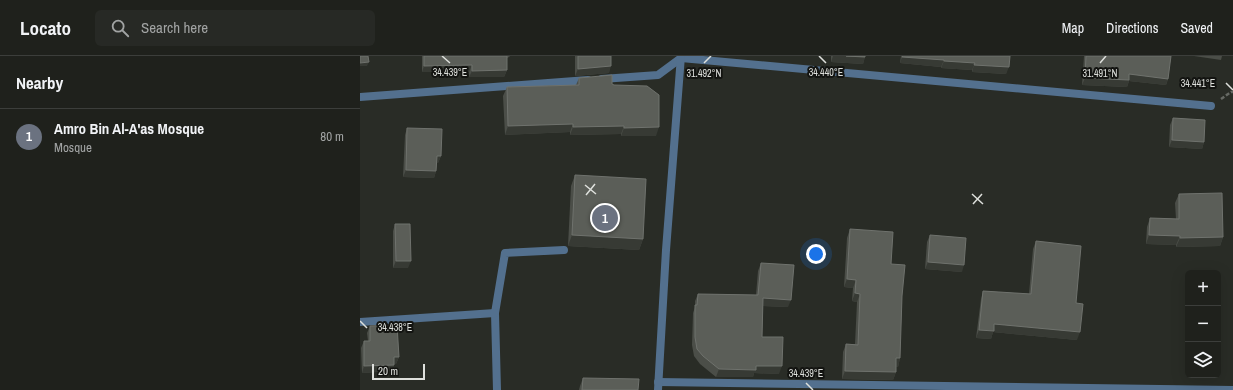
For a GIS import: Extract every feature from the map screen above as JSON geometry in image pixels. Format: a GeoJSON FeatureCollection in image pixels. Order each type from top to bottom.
{"type":"FeatureCollection","features":[{"type":"Feature","properties":{"kind":"street"},"geometry":{"type":"LineString","coordinates":[[360,97],[658,75],[681,57],[1211,106]]}},
{"type":"Feature","properties":{"kind":"street"},"geometry":{"type":"LineString","coordinates":[[681,57],[666,250],[658,386],[1233,390]]}},
{"type":"Feature","properties":{"kind":"street"},"geometry":{"type":"LineString","coordinates":[[497,390],[495,312],[504,253],[564,250]]}},
{"type":"Feature","properties":{"kind":"street"},"geometry":{"type":"LineString","coordinates":[[360,322],[495,312]]}},
{"type":"Feature","properties":{"kind":"building"},"geometry":{"type":"Polygon","coordinates":[[[360,56],[368,56],[369,62],[360,63],[360,56]]]}},
{"type":"Feature","properties":{"kind":"building"},"geometry":{"type":"Polygon","coordinates":[[[424,56],[507,56],[507,70],[472,71],[472,65],[424,66],[424,56]]]}},
{"type":"Feature","properties":{"kind":"building"},"geometry":{"type":"Polygon","coordinates":[[[578,56],[611,56],[611,66],[578,69],[578,56]]]}},
{"type":"Feature","properties":{"kind":"building"},"geometry":{"type":"Polygon","coordinates":[[[1010,56],[1009,67],[974,65],[975,63],[902,57],[1010,56]]]}},
{"type":"Feature","properties":{"kind":"building"},"geometry":{"type":"Polygon","coordinates":[[[1086,56],[1171,56],[1168,79],[1129,74],[1129,80],[1085,78],[1086,56]]]}},
{"type":"Feature","properties":{"kind":"building"},"geometry":{"type":"Polygon","coordinates":[[[612,75],[612,84],[614,85],[647,86],[659,95],[659,127],[573,127],[573,124],[508,126],[507,87],[579,85],[579,78],[612,75]]]}},
{"type":"Feature","properties":{"kind":"building"},"geometry":{"type":"Polygon","coordinates":[[[1173,118],[1205,120],[1204,142],[1172,140],[1173,118]]]}},
{"type":"Feature","properties":{"kind":"building"},"geometry":{"type":"Polygon","coordinates":[[[407,128],[442,129],[441,156],[437,156],[436,171],[406,170],[407,128]]]}},
{"type":"Feature","properties":{"kind":"building"},"geometry":{"type":"Polygon","coordinates":[[[575,175],[646,179],[643,239],[572,235],[575,175]]]}},
{"type":"Feature","properties":{"kind":"building"},"geometry":{"type":"Polygon","coordinates":[[[1222,193],[1223,237],[1180,238],[1180,236],[1149,235],[1150,218],[1179,219],[1179,194],[1222,193]]]}},
{"type":"Feature","properties":{"kind":"building"},"geometry":{"type":"Polygon","coordinates":[[[395,224],[410,224],[411,261],[396,261],[395,224]]]}},
{"type":"Feature","properties":{"kind":"building"},"geometry":{"type":"Polygon","coordinates":[[[850,229],[893,232],[891,264],[905,265],[902,296],[900,358],[896,358],[896,372],[845,371],[846,344],[858,345],[860,294],[855,293],[856,280],[847,279],[850,229]]]}},
{"type":"Feature","properties":{"kind":"building"},"geometry":{"type":"Polygon","coordinates":[[[930,235],[966,238],[964,265],[928,262],[930,235]]]}},
{"type":"Feature","properties":{"kind":"building"},"geometry":{"type":"Polygon","coordinates":[[[1036,241],[1081,246],[1076,303],[1083,304],[1080,332],[994,324],[994,331],[979,330],[983,291],[1031,294],[1036,241]]]}},
{"type":"Feature","properties":{"kind":"building"},"geometry":{"type":"Polygon","coordinates":[[[761,263],[794,265],[791,300],[763,298],[762,337],[783,337],[782,366],[756,366],[756,370],[719,369],[697,349],[695,337],[695,305],[697,305],[698,294],[758,295],[761,263]]]}},
{"type":"Feature","properties":{"kind":"building"},"geometry":{"type":"Polygon","coordinates":[[[397,325],[399,357],[394,357],[394,365],[364,366],[364,341],[370,341],[370,326],[397,325]]]}},
{"type":"Feature","properties":{"kind":"building"},"geometry":{"type":"Polygon","coordinates":[[[583,378],[639,379],[638,390],[582,390],[583,378]]]}},
{"type":"Feature","properties":{"kind":"place","name":"Amro Bin Al-A'as Mosque"},"geometry":{"type":"Point","coordinates":[605,218]}}]}
